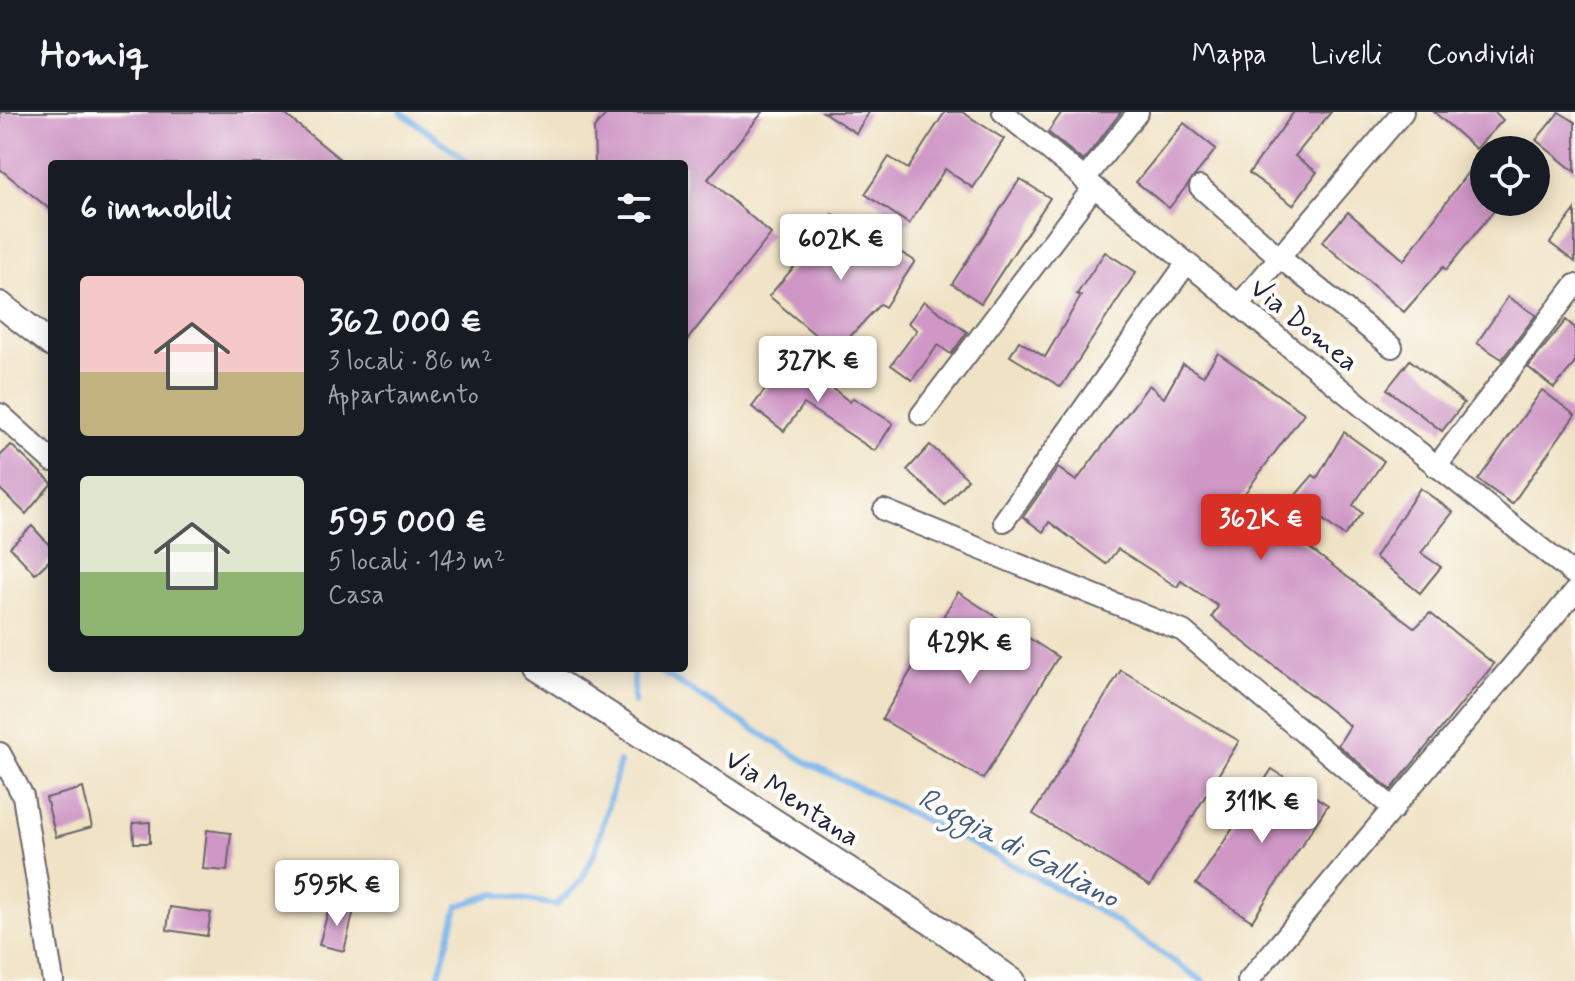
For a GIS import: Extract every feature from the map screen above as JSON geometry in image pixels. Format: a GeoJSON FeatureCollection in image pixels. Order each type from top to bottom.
{"type":"FeatureCollection","features":[{"type":"Feature","properties":{"kind":"street","name":"Via Domea"},"geometry":{"type":"LineString","coordinates":[[1003,112],[1436,467],[1575,575]]}},
{"type":"Feature","properties":{"kind":"street"},"geometry":{"type":"LineString","coordinates":[[921,415],[1138,112]]}},
{"type":"Feature","properties":{"kind":"street"},"geometry":{"type":"LineString","coordinates":[[1239,305],[1403,112]]}},
{"type":"Feature","properties":{"kind":"street"},"geometry":{"type":"LineString","coordinates":[[1200,187],[1279,257],[1392,347]]}},
{"type":"Feature","properties":{"kind":"street"},"geometry":{"type":"LineString","coordinates":[[1004,521],[1186,264]]}},
{"type":"Feature","properties":{"kind":"street"},"geometry":{"type":"LineString","coordinates":[[1436,467],[1575,285]]}},
{"type":"Feature","properties":{"kind":"street"},"geometry":{"type":"LineString","coordinates":[[0,304],[48,342]]}},
{"type":"Feature","properties":{"kind":"street"},"geometry":{"type":"LineString","coordinates":[[0,414],[48,457]]}},
{"type":"Feature","properties":{"kind":"street"},"geometry":{"type":"LineString","coordinates":[[884,510],[1183,631],[1394,809]]}},
{"type":"Feature","properties":{"kind":"street"},"geometry":{"type":"LineString","coordinates":[[1248,981],[1575,591]]}},
{"type":"Feature","properties":{"kind":"street","name":"Via Mentana"},"geometry":{"type":"LineString","coordinates":[[543,672],[941,929],[1013,981]]}},
{"type":"Feature","properties":{"kind":"street"},"geometry":{"type":"LineString","coordinates":[[0,753],[23,796],[53,981]]}},
{"type":"Feature","properties":{"kind":"building"},"geometry":{"type":"Polygon","coordinates":[[[0,112],[282,112],[341,160],[48,160],[48,208],[0,169],[0,112]]]}},
{"type":"Feature","properties":{"kind":"building"},"geometry":{"type":"Polygon","coordinates":[[[608,112],[763,112],[708,179],[771,234],[688,339],[688,160],[595,160],[594,128],[608,112]]]}},
{"type":"Feature","properties":{"kind":"building"},"geometry":{"type":"Polygon","coordinates":[[[823,112],[869,112],[856,133],[823,112]]]}},
{"type":"Feature","properties":{"kind":"building"},"geometry":{"type":"Polygon","coordinates":[[[945,112],[962,112],[1004,139],[973,188],[945,169],[909,224],[865,194],[889,157],[908,169],[945,112]]]}},
{"type":"Feature","properties":{"kind":"building"},"geometry":{"type":"Polygon","coordinates":[[[1062,112],[1121,112],[1083,161],[1048,132],[1062,112]]]}},
{"type":"Feature","properties":{"kind":"building"},"geometry":{"type":"Polygon","coordinates":[[[1294,112],[1331,112],[1295,156],[1317,172],[1293,205],[1249,173],[1294,112]]]}},
{"type":"Feature","properties":{"kind":"building"},"geometry":{"type":"Polygon","coordinates":[[[1434,112],[1495,112],[1503,120],[1488,136],[1470,136],[1470,144],[1434,112]]]}},
{"type":"Feature","properties":{"kind":"building"},"geometry":{"type":"Polygon","coordinates":[[[1559,112],[1575,122],[1575,172],[1550,151],[1550,136],[1539,136],[1559,112]]]}},
{"type":"Feature","properties":{"kind":"building"},"geometry":{"type":"Polygon","coordinates":[[[1184,123],[1216,149],[1169,208],[1136,182],[1184,123]]]}},
{"type":"Feature","properties":{"kind":"building"},"geometry":{"type":"Polygon","coordinates":[[[1470,169],[1470,216],[1490,216],[1446,270],[1443,267],[1404,312],[1322,242],[1348,212],[1404,260],[1470,169]]]}},
{"type":"Feature","properties":{"kind":"building"},"geometry":{"type":"Polygon","coordinates":[[[1020,179],[1050,198],[981,303],[952,284],[1020,179]]]}},
{"type":"Feature","properties":{"kind":"building"},"geometry":{"type":"Polygon","coordinates":[[[1575,210],[1575,262],[1550,243],[1575,210]]]}},
{"type":"Feature","properties":{"kind":"building"},"geometry":{"type":"Polygon","coordinates":[[[832,214],[886,249],[889,245],[915,261],[885,307],[880,304],[836,352],[769,296],[807,252],[832,214]]]}},
{"type":"Feature","properties":{"kind":"building"},"geometry":{"type":"Polygon","coordinates":[[[1105,252],[1136,272],[1061,387],[1010,356],[1019,341],[1045,357],[1081,296],[1077,294],[1105,252]]]}},
{"type":"Feature","properties":{"kind":"building"},"geometry":{"type":"Polygon","coordinates":[[[1508,297],[1536,315],[1502,359],[1477,343],[1508,297]]]}},
{"type":"Feature","properties":{"kind":"building"},"geometry":{"type":"Polygon","coordinates":[[[924,301],[967,332],[951,354],[938,345],[912,380],[891,365],[917,330],[908,323],[924,301]]]}},
{"type":"Feature","properties":{"kind":"building"},"geometry":{"type":"Polygon","coordinates":[[[1566,320],[1575,328],[1575,363],[1554,388],[1528,367],[1566,320]]]}},
{"type":"Feature","properties":{"kind":"building"},"geometry":{"type":"Polygon","coordinates":[[[1218,353],[1304,413],[1242,497],[1415,628],[1430,613],[1494,664],[1391,790],[1338,745],[1350,726],[1212,617],[1218,606],[1181,581],[1177,587],[1118,549],[1106,564],[1049,522],[1043,532],[1023,517],[1058,468],[1076,481],[1149,385],[1164,398],[1183,364],[1203,376],[1218,353]]]}},
{"type":"Feature","properties":{"kind":"building"},"geometry":{"type":"Polygon","coordinates":[[[791,355],[850,402],[853,398],[893,423],[875,451],[804,404],[784,431],[752,407],[791,355]]]}},
{"type":"Feature","properties":{"kind":"building"},"geometry":{"type":"Polygon","coordinates":[[[1410,360],[1464,403],[1442,431],[1387,389],[1410,360]]]}},
{"type":"Feature","properties":{"kind":"building"},"geometry":{"type":"Polygon","coordinates":[[[1542,390],[1575,415],[1512,504],[1478,480],[1542,390]]]}},
{"type":"Feature","properties":{"kind":"building"},"geometry":{"type":"Polygon","coordinates":[[[1344,432],[1384,461],[1353,505],[1362,513],[1344,536],[1294,497],[1313,475],[1317,478],[1344,432]]]}},
{"type":"Feature","properties":{"kind":"building"},"geometry":{"type":"Polygon","coordinates":[[[11,445],[48,479],[48,488],[26,514],[0,489],[0,456],[11,445]]]}},
{"type":"Feature","properties":{"kind":"building"},"geometry":{"type":"Polygon","coordinates":[[[930,445],[968,479],[945,505],[907,470],[930,445]]]}},
{"type":"Feature","properties":{"kind":"building"},"geometry":{"type":"Polygon","coordinates":[[[1420,488],[1453,512],[1421,553],[1441,567],[1420,593],[1375,557],[1420,488]]]}},
{"type":"Feature","properties":{"kind":"building"},"geometry":{"type":"Polygon","coordinates":[[[32,526],[48,544],[48,562],[35,574],[10,547],[32,526]]]}},
{"type":"Feature","properties":{"kind":"building"},"geometry":{"type":"Polygon","coordinates":[[[958,592],[1058,657],[983,779],[882,719],[958,592]]]}},
{"type":"Feature","properties":{"kind":"building"},"geometry":{"type":"Polygon","coordinates":[[[1121,670],[1239,741],[1150,886],[1033,814],[1121,670]]]}},
{"type":"Feature","properties":{"kind":"building"},"geometry":{"type":"Polygon","coordinates":[[[1272,769],[1328,805],[1252,921],[1196,884],[1272,769]]]}},
{"type":"Feature","properties":{"kind":"building"},"geometry":{"type":"Polygon","coordinates":[[[83,788],[92,827],[56,837],[46,798],[83,788]]]}},
{"type":"Feature","properties":{"kind":"building"},"geometry":{"type":"Polygon","coordinates":[[[150,822],[150,843],[134,843],[133,823],[150,822]]]}},
{"type":"Feature","properties":{"kind":"building"},"geometry":{"type":"Polygon","coordinates":[[[207,830],[231,833],[227,871],[203,869],[207,830]]]}},
{"type":"Feature","properties":{"kind":"building"},"geometry":{"type":"Polygon","coordinates":[[[330,904],[354,910],[344,951],[319,945],[330,904]]]}},
{"type":"Feature","properties":{"kind":"building"},"geometry":{"type":"Polygon","coordinates":[[[170,907],[211,913],[207,936],[167,930],[170,907]]]}},
{"type":"Feature","properties":{"kind":"waterway"},"geometry":{"type":"LineString","coordinates":[[401,112],[466,160]]}},
{"type":"Feature","properties":{"kind":"waterway"},"geometry":{"type":"LineString","coordinates":[[634,672],[634,703]]}},
{"type":"Feature","properties":{"kind":"waterway","name":"Roggia di Galliano"},"geometry":{"type":"LineString","coordinates":[[661,672],[808,763],[985,850],[1104,914],[1203,981]]}},
{"type":"Feature","properties":{"kind":"waterway"},"geometry":{"type":"LineString","coordinates":[[437,981],[458,906],[494,894],[556,905],[582,880],[595,852],[620,762]]}}]}
